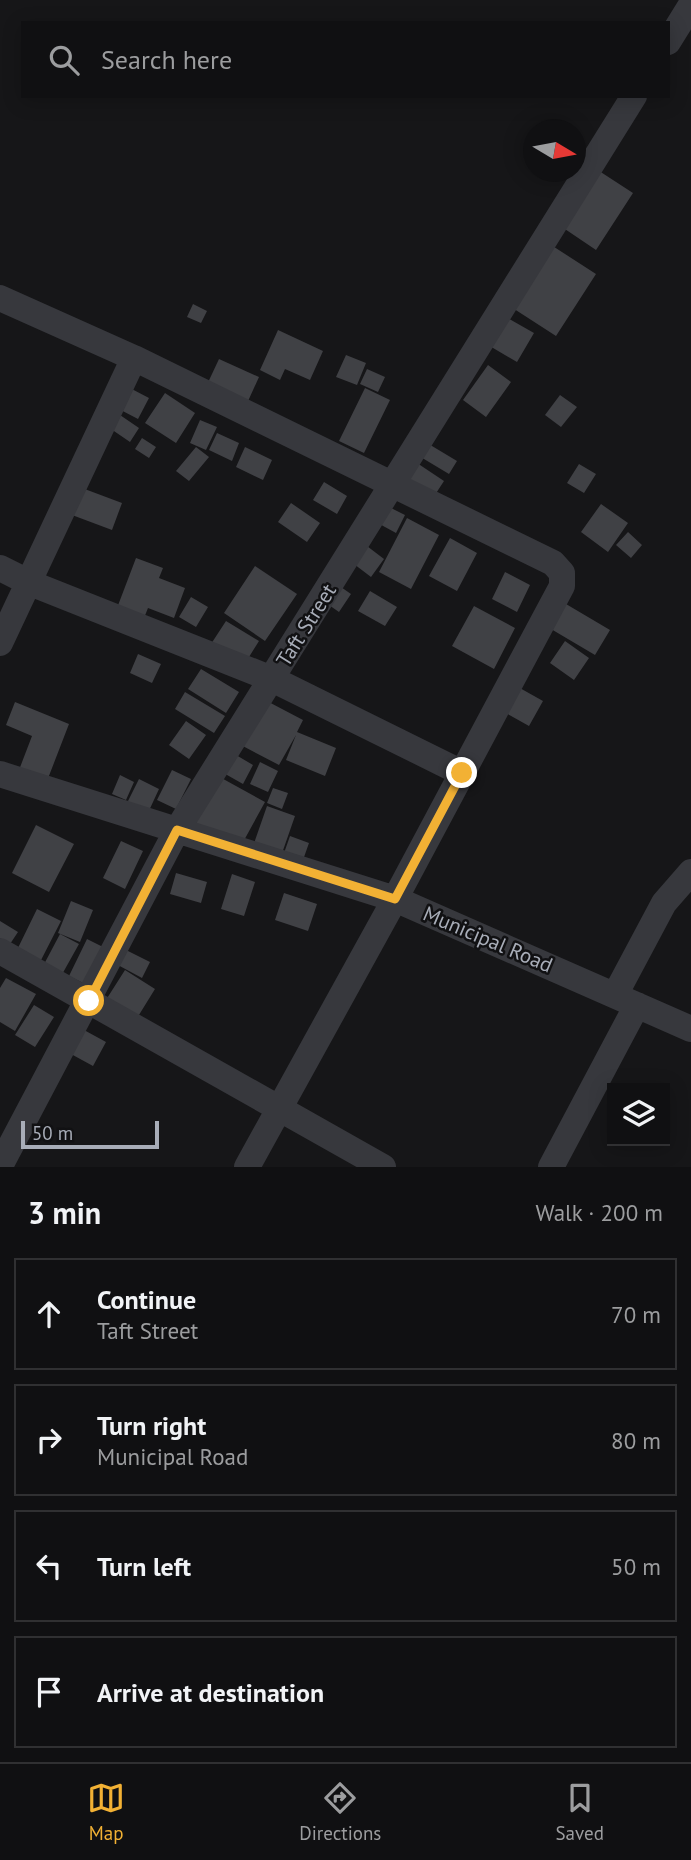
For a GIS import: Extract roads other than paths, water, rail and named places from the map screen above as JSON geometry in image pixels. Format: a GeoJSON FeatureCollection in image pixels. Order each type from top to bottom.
{"type":"FeatureCollection","features":[{"type":"Feature","properties":{"kind":"street"},"geometry":{"type":"LineString","coordinates":[[670,39],[691,5]]}},
{"type":"Feature","properties":{"kind":"street","name":"Taft Street"},"geometry":{"type":"LineString","coordinates":[[0,1166],[177,830],[633,98]]}},
{"type":"Feature","properties":{"kind":"street"},"geometry":{"type":"LineString","coordinates":[[0,298],[134,358],[553,563],[564,578],[395,899],[247,1167]]}},
{"type":"Feature","properties":{"kind":"street"},"geometry":{"type":"LineString","coordinates":[[0,643],[134,358]]}},
{"type":"Feature","properties":{"kind":"street"},"geometry":{"type":"LineString","coordinates":[[0,568],[30,583],[272,679],[462,773]]}},
{"type":"Feature","properties":{"kind":"street","name":"Municipal Road"},"geometry":{"type":"LineString","coordinates":[[0,774],[395,899],[691,1029]]}},
{"type":"Feature","properties":{"kind":"street"},"geometry":{"type":"LineString","coordinates":[[551,1167],[626,1000],[664,903],[691,872]]}},
{"type":"Feature","properties":{"kind":"street"},"geometry":{"type":"LineString","coordinates":[[0,951],[383,1167]]}}]}
